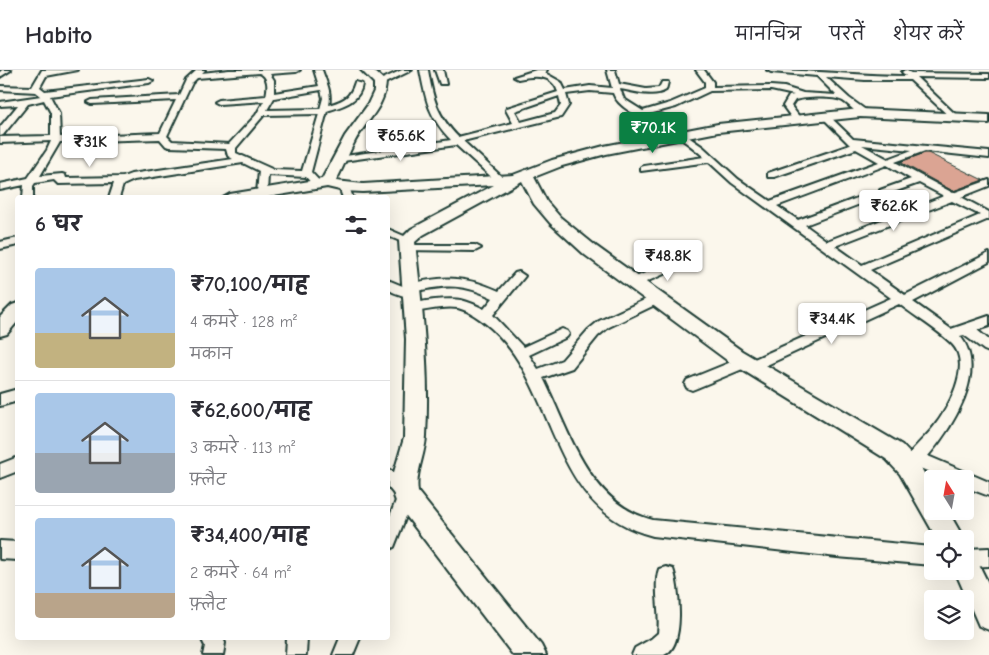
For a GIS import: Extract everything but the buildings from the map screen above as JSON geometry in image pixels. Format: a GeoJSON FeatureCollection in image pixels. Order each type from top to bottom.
{"type":"FeatureCollection","features":[{"type":"Feature","properties":{"kind":"street"},"geometry":{"type":"LineString","coordinates":[[0,75],[7,70]]}},
{"type":"Feature","properties":{"kind":"street"},"geometry":{"type":"LineString","coordinates":[[28,195],[29,184],[52,150],[56,139],[55,113],[43,93],[36,88],[45,72],[74,70]]}},
{"type":"Feature","properties":{"kind":"street"},"geometry":{"type":"LineString","coordinates":[[163,136],[194,76],[202,70]]}},
{"type":"Feature","properties":{"kind":"street"},"geometry":{"type":"LineString","coordinates":[[194,76],[255,70],[264,72],[296,70]]}},
{"type":"Feature","properties":{"kind":"street"},"geometry":{"type":"LineString","coordinates":[[306,174],[328,98],[318,70]]}},
{"type":"Feature","properties":{"kind":"street"},"geometry":{"type":"LineString","coordinates":[[264,169],[264,194],[322,184],[339,160],[348,142],[381,90],[380,82],[366,70]]}},
{"type":"Feature","properties":{"kind":"street"},"geometry":{"type":"LineString","coordinates":[[380,82],[408,70]]}},
{"type":"Feature","properties":{"kind":"street"},"geometry":{"type":"LineString","coordinates":[[424,70],[430,102],[436,116],[458,141],[513,178],[555,220],[591,250],[748,364],[894,452],[912,462],[936,470]]}},
{"type":"Feature","properties":{"kind":"street"},"geometry":{"type":"LineString","coordinates":[[439,70],[443,82]]}},
{"type":"Feature","properties":{"kind":"street"},"geometry":{"type":"LineString","coordinates":[[518,77],[547,70]]}},
{"type":"Feature","properties":{"kind":"street"},"geometry":{"type":"LineString","coordinates":[[611,70],[615,76],[616,89],[621,101],[700,149],[735,181],[862,269],[957,341],[965,356],[966,372],[951,418],[912,462]]}},
{"type":"Feature","properties":{"kind":"street"},"geometry":{"type":"LineString","coordinates":[[700,70],[709,82],[709,89]]}},
{"type":"Feature","properties":{"kind":"street"},"geometry":{"type":"LineString","coordinates":[[770,70],[865,78],[909,74],[989,75]]}},
{"type":"Feature","properties":{"kind":"street"},"geometry":{"type":"LineString","coordinates":[[985,70],[989,75]]}},
{"type":"Feature","properties":{"kind":"street"},"geometry":{"type":"LineString","coordinates":[[264,72],[269,77],[273,88],[270,97],[261,114],[231,147],[231,154],[264,169],[276,174],[306,174],[322,184],[346,192],[363,188],[513,178]]}},
{"type":"Feature","properties":{"kind":"street"},"geometry":{"type":"LineString","coordinates":[[339,160],[458,141],[558,115],[565,105],[559,83],[537,72]]}},
{"type":"Feature","properties":{"kind":"street"},"geometry":{"type":"LineString","coordinates":[[909,74],[952,116]]}},
{"type":"Feature","properties":{"kind":"street"},"geometry":{"type":"LineString","coordinates":[[820,75],[844,98],[864,113]]}},
{"type":"Feature","properties":{"kind":"street"},"geometry":{"type":"LineString","coordinates":[[0,88],[43,93],[149,81]]}},
{"type":"Feature","properties":{"kind":"street"},"geometry":{"type":"LineString","coordinates":[[261,114],[323,111],[353,97],[358,90],[358,84]]}},
{"type":"Feature","properties":{"kind":"street"},"geometry":{"type":"LineString","coordinates":[[519,126],[510,110],[511,108],[562,93],[599,89],[654,91],[662,90],[665,84]]}},
{"type":"Feature","properties":{"kind":"street"},"geometry":{"type":"LineString","coordinates":[[219,102],[270,97],[325,87]]}},
{"type":"Feature","properties":{"kind":"street"},"geometry":{"type":"LineString","coordinates":[[641,114],[673,105],[709,89],[778,88],[794,91],[802,96]]}},
{"type":"Feature","properties":{"kind":"street"},"geometry":{"type":"LineString","coordinates":[[0,104],[25,102],[43,93]]}},
{"type":"Feature","properties":{"kind":"street"},"geometry":{"type":"LineString","coordinates":[[796,119],[787,106],[792,98],[802,96],[844,98]]}},
{"type":"Feature","properties":{"kind":"street"},"geometry":{"type":"LineString","coordinates":[[92,102],[182,97]]}},
{"type":"Feature","properties":{"kind":"street"},"geometry":{"type":"LineString","coordinates":[[0,133],[25,102]]}},
{"type":"Feature","properties":{"kind":"street"},"geometry":{"type":"LineString","coordinates":[[390,536],[406,496],[404,479],[414,438],[416,339],[407,244],[417,232],[513,178],[567,160],[678,135],[718,128],[864,113],[989,119]]}},
{"type":"Feature","properties":{"kind":"street"},"geometry":{"type":"LineString","coordinates":[[826,116],[854,143],[989,216]]}},
{"type":"Feature","properties":{"kind":"street"},"geometry":{"type":"LineString","coordinates":[[0,140],[163,136],[170,144],[231,147]]}},
{"type":"Feature","properties":{"kind":"street"},"geometry":{"type":"LineString","coordinates":[[771,174],[854,143],[989,155]]}},
{"type":"Feature","properties":{"kind":"street"},"geometry":{"type":"LineString","coordinates":[[769,204],[925,148]]}},
{"type":"Feature","properties":{"kind":"street"},"geometry":{"type":"LineString","coordinates":[[644,169],[710,159]]}},
{"type":"Feature","properties":{"kind":"street"},"geometry":{"type":"LineString","coordinates":[[0,187],[29,184],[44,178],[96,181],[124,180],[243,160]]}},
{"type":"Feature","properties":{"kind":"street"},"geometry":{"type":"LineString","coordinates":[[884,192],[920,179]]}},
{"type":"Feature","properties":{"kind":"street"},"geometry":{"type":"LineString","coordinates":[[115,195],[119,183],[124,180]]}},
{"type":"Feature","properties":{"kind":"street"},"geometry":{"type":"LineString","coordinates":[[826,245],[989,182]]}},
{"type":"Feature","properties":{"kind":"street"},"geometry":{"type":"LineString","coordinates":[[797,224],[864,199]]}},
{"type":"Feature","properties":{"kind":"street"},"geometry":{"type":"LineString","coordinates":[[862,269],[989,216]]}},
{"type":"Feature","properties":{"kind":"street"},"geometry":{"type":"LineString","coordinates":[[390,233],[407,244],[475,248]]}},
{"type":"Feature","properties":{"kind":"street"},"geometry":{"type":"LineString","coordinates":[[0,246],[15,242]]}},
{"type":"Feature","properties":{"kind":"street"},"geometry":{"type":"LineString","coordinates":[[692,384],[748,364],[903,300],[989,257]]}},
{"type":"Feature","properties":{"kind":"street"},"geometry":{"type":"LineString","coordinates":[[635,282],[690,258]]}},
{"type":"Feature","properties":{"kind":"street"},"geometry":{"type":"LineString","coordinates":[[485,316],[519,276]]}},
{"type":"Feature","properties":{"kind":"street"},"geometry":{"type":"LineString","coordinates":[[412,296],[448,280],[463,281],[502,297]]}},
{"type":"Feature","properties":{"kind":"street"},"geometry":{"type":"LineString","coordinates":[[390,287],[412,296],[465,305],[485,316],[501,329],[534,376],[566,448],[585,477],[612,508],[629,520],[653,528],[924,555]]}},
{"type":"Feature","properties":{"kind":"street"},"geometry":{"type":"LineString","coordinates":[[534,376],[566,364],[593,332],[604,324],[657,299]]}},
{"type":"Feature","properties":{"kind":"street"},"geometry":{"type":"LineString","coordinates":[[949,335],[989,321]]}},
{"type":"Feature","properties":{"kind":"street"},"geometry":{"type":"LineString","coordinates":[[966,329],[989,347]]}},
{"type":"Feature","properties":{"kind":"street"},"geometry":{"type":"LineString","coordinates":[[520,354],[562,334]]}},
{"type":"Feature","properties":{"kind":"street"},"geometry":{"type":"LineString","coordinates":[[0,400],[15,396]]}},
{"type":"Feature","properties":{"kind":"street"},"geometry":{"type":"LineString","coordinates":[[912,462],[924,490]]}},
{"type":"Feature","properties":{"kind":"street"},"geometry":{"type":"LineString","coordinates":[[0,472],[15,465]]}},
{"type":"Feature","properties":{"kind":"street"},"geometry":{"type":"LineString","coordinates":[[390,478],[532,655]]}},
{"type":"Feature","properties":{"kind":"street"},"geometry":{"type":"LineString","coordinates":[[974,483],[989,489]]}},
{"type":"Feature","properties":{"kind":"street"},"geometry":{"type":"LineString","coordinates":[[0,550],[15,551]]}},
{"type":"Feature","properties":{"kind":"street"},"geometry":{"type":"LineString","coordinates":[[974,558],[989,557]]}},
{"type":"Feature","properties":{"kind":"street"},"geometry":{"type":"LineString","coordinates":[[642,655],[659,646],[665,640],[669,630],[666,576]]}},
{"type":"Feature","properties":{"kind":"street"},"geometry":{"type":"LineString","coordinates":[[972,580],[989,616]]}},
{"type":"Feature","properties":{"kind":"street"},"geometry":{"type":"LineString","coordinates":[[213,655],[215,642],[214,640]]}},
{"type":"Feature","properties":{"kind":"street"},"geometry":{"type":"LineString","coordinates":[[296,655],[298,640]]}},
{"type":"Feature","properties":{"kind":"street"},"geometry":{"type":"LineString","coordinates":[[343,655],[349,640]]}}]}
